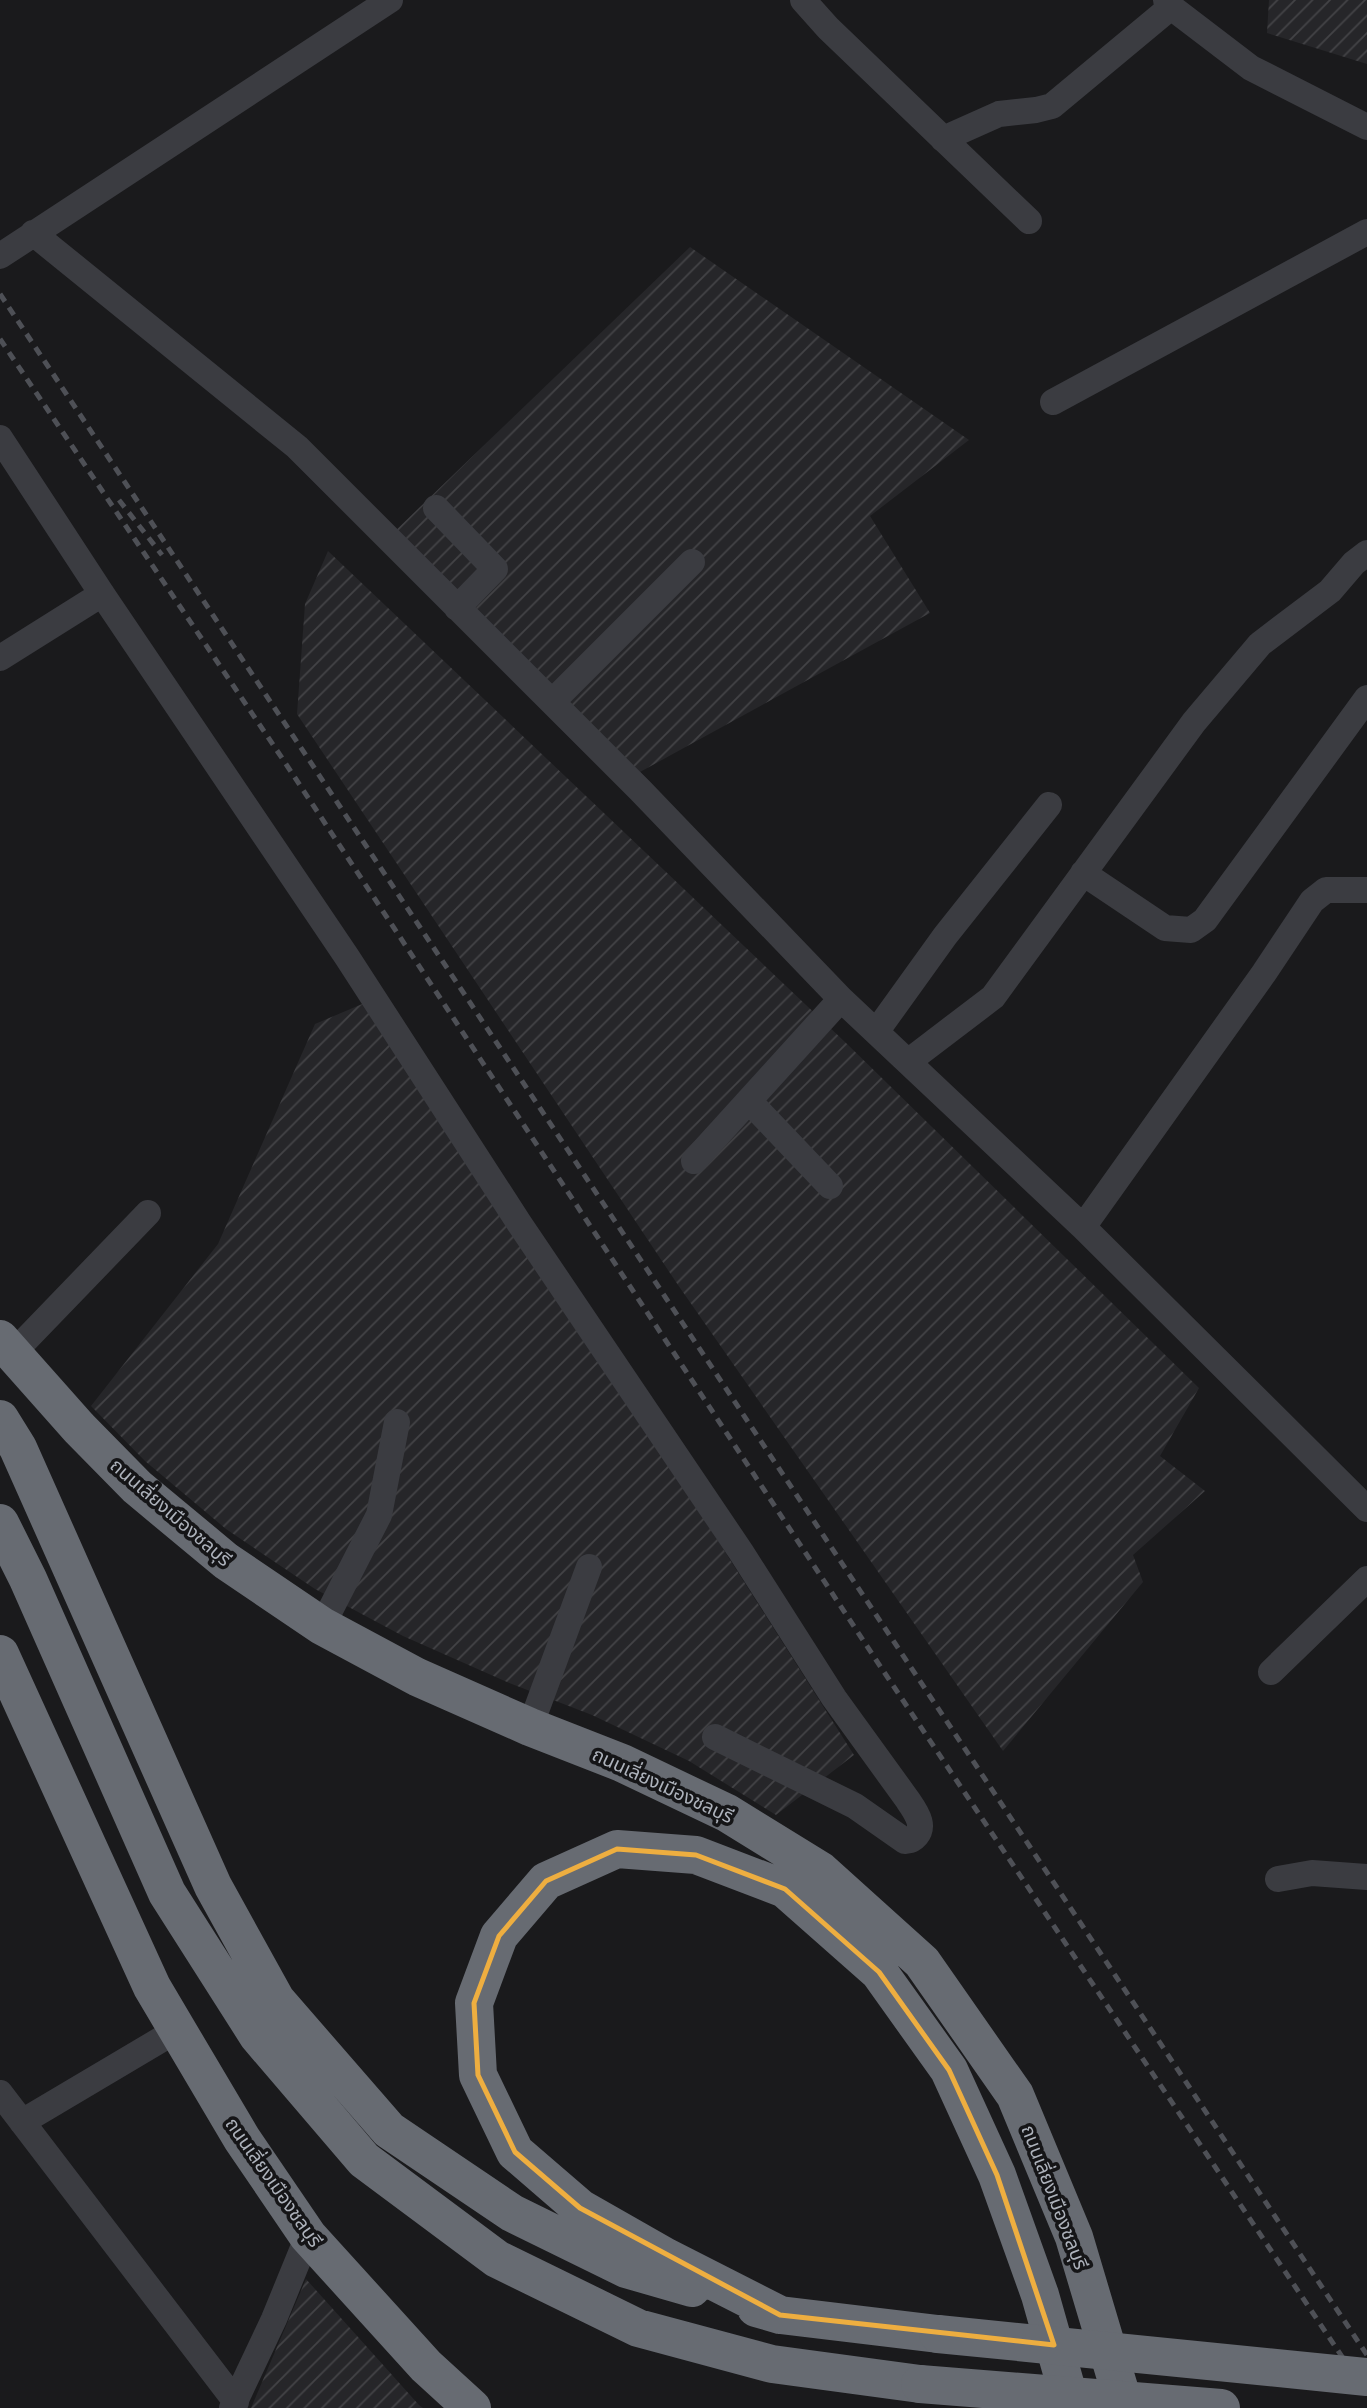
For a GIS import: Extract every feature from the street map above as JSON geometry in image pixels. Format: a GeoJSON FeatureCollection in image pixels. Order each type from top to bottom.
{"type":"FeatureCollection","features":[{"type":"Feature","properties":{"kind":"highway","name":"ถนนเลี่ยงเมืองชลบุรี"},"geometry":{"type":"LineString","coordinates":[[6,1346],[79,1428],[137,1487],[226,1561],[322,1626],[417,1677],[530,1727],[621,1763],[727,1813],[821,1871],[922,1962],[1015,2095],[1074,2237],[1125,2408]]}},
{"type":"Feature","properties":{"kind":"highway"},"geometry":{"type":"LineString","coordinates":[[0,1419],[18,1448],[213,1886],[276,2000],[389,2130],[512,2213],[626,2269],[780,2315],[938,2334],[1367,2377]]}},
{"type":"Feature","properties":{"kind":"highway"},"geometry":{"type":"LineString","coordinates":[[0,1523],[28,1579],[167,1893],[258,2036],[364,2160],[497,2259],[638,2328],[772,2364],[920,2384],[1221,2408]]}},
{"type":"Feature","properties":{"kind":"highway","name":"ถนนเลี่ยงเมืองชลบุรี"},"geometry":{"type":"LineString","coordinates":[[0,1654],[152,1987],[242,2139],[308,2236],[426,2366],[472,2408]]}},
{"type":"Feature","properties":{"kind":"highway"},"geometry":{"type":"LineString","coordinates":[[780,2315],[666,2257],[580,2208],[515,2152],[478,2075],[474,2003],[499,1936],[546,1881],[617,1849],[696,1855],[785,1889],[879,1972],[949,2070],[997,2175],[1040,2295],[1072,2408]]}},
{"type":"Feature","properties":{"kind":"street"},"geometry":{"type":"LineString","coordinates":[[0,256],[390,0]]}},
{"type":"Feature","properties":{"kind":"street"},"geometry":{"type":"LineString","coordinates":[[803,0],[828,28],[1029,221]]}},
{"type":"Feature","properties":{"kind":"street"},"geometry":{"type":"LineString","coordinates":[[943,139],[999,114],[1052,106],[1169,3],[1251,68],[1367,127]]}},
{"type":"Feature","properties":{"kind":"street"},"geometry":{"type":"LineString","coordinates":[[1053,402],[1367,232]]}},
{"type":"Feature","properties":{"kind":"street"},"geometry":{"type":"LineString","coordinates":[[33,233],[297,447],[640,790],[841,999],[1083,1227],[1367,1509]]}},
{"type":"Feature","properties":{"kind":"street"},"geometry":{"type":"LineString","coordinates":[[0,438],[347,957],[519,1223],[741,1552],[834,1698],[919,1817],[919,1833],[912,1840],[905,1840],[855,1806],[715,1737]]}},
{"type":"Feature","properties":{"kind":"street"},"geometry":{"type":"LineString","coordinates":[[436,508],[495,569],[457,608]]}},
{"type":"Feature","properties":{"kind":"street"},"geometry":{"type":"LineString","coordinates":[[909,1061],[993,997],[1194,722],[1260,644],[1330,591],[1354,563],[1367,553]]}},
{"type":"Feature","properties":{"kind":"street"},"geometry":{"type":"LineString","coordinates":[[552,702],[692,562]]}},
{"type":"Feature","properties":{"kind":"street"},"geometry":{"type":"LineString","coordinates":[[0,658],[102,594]]}},
{"type":"Feature","properties":{"kind":"street"},"geometry":{"type":"LineString","coordinates":[[1083,873],[1165,928],[1191,930],[1205,920],[1367,698]]}},
{"type":"Feature","properties":{"kind":"street"},"geometry":{"type":"LineString","coordinates":[[876,1032],[945,936],[1049,805]]}},
{"type":"Feature","properties":{"kind":"street"},"geometry":{"type":"LineString","coordinates":[[1083,1227],[1312,901],[1326,890],[1367,890]]}},
{"type":"Feature","properties":{"kind":"street"},"geometry":{"type":"LineString","coordinates":[[694,1161],[841,999]]}},
{"type":"Feature","properties":{"kind":"street"},"geometry":{"type":"LineString","coordinates":[[750,1102],[830,1186]]}},
{"type":"Feature","properties":{"kind":"street"},"geometry":{"type":"LineString","coordinates":[[6,1346],[148,1213]]}},
{"type":"Feature","properties":{"kind":"street"},"geometry":{"type":"LineString","coordinates":[[322,1626],[379,1515],[397,1422]]}},
{"type":"Feature","properties":{"kind":"street"},"geometry":{"type":"LineString","coordinates":[[530,1727],[589,1567]]}},
{"type":"Feature","properties":{"kind":"street"},"geometry":{"type":"LineString","coordinates":[[1270,1672],[1367,1579]]}},
{"type":"Feature","properties":{"kind":"street"},"geometry":{"type":"LineString","coordinates":[[1278,1879],[1312,1873],[1367,1877]]}},
{"type":"Feature","properties":{"kind":"street"},"geometry":{"type":"LineString","coordinates":[[22,2122],[177,2030]]}},
{"type":"Feature","properties":{"kind":"street"},"geometry":{"type":"LineString","coordinates":[[0,2094],[234,2405],[275,2319],[308,2236]]}},
{"type":"Feature","properties":{"kind":"highlighted area"},"geometry":{"type":"Polygon","coordinates":[[[617,1849],[696,1855],[785,1889],[879,1972],[949,2070],[997,2175],[1054,2345],[780,2315],[580,2208],[515,2152],[478,2075],[474,2003],[499,1936],[546,1881],[617,1849]]]}},
{"type":"Feature","properties":{"kind":"shaded area"},"geometry":{"type":"Polygon","coordinates":[[[1269,0],[1367,0],[1367,64],[1267,33],[1269,0]]]}},
{"type":"Feature","properties":{"kind":"shaded area"},"geometry":{"type":"Polygon","coordinates":[[[690,247],[969,440],[870,516],[930,613],[640,772],[393,533],[690,247]]]}},
{"type":"Feature","properties":{"kind":"shaded area"},"geometry":{"type":"Polygon","coordinates":[[[328,551],[845,1042],[1199,1388],[1160,1456],[1205,1491],[1133,1555],[1143,1582],[1003,1751],[678,1285],[297,714],[305,604],[328,551]]]}},
{"type":"Feature","properties":{"kind":"shaded area"},"geometry":{"type":"Polygon","coordinates":[[[374,999],[854,1755],[776,1815],[689,1761],[592,1715],[507,1682],[403,1636],[315,1589],[226,1529],[145,1461],[91,1406],[218,1244],[315,1024],[374,999]]]}},
{"type":"Feature","properties":{"kind":"shaded area"},"geometry":{"type":"Polygon","coordinates":[[[306,2279],[419,2405],[423,2408],[251,2408],[306,2279]]]}},
{"type":"Feature","properties":{"kind":"railway"},"geometry":{"type":"LineString","coordinates":[[0,294],[1367,2355]]}},
{"type":"Feature","properties":{"kind":"railway"},"geometry":{"type":"LineString","coordinates":[[0,339],[284,761],[884,1672],[1367,2394]]}},
{"type":"Feature","properties":{"kind":"railway"},"geometry":{"type":"LineString","coordinates":[[119,500],[162,555]]}}]}
